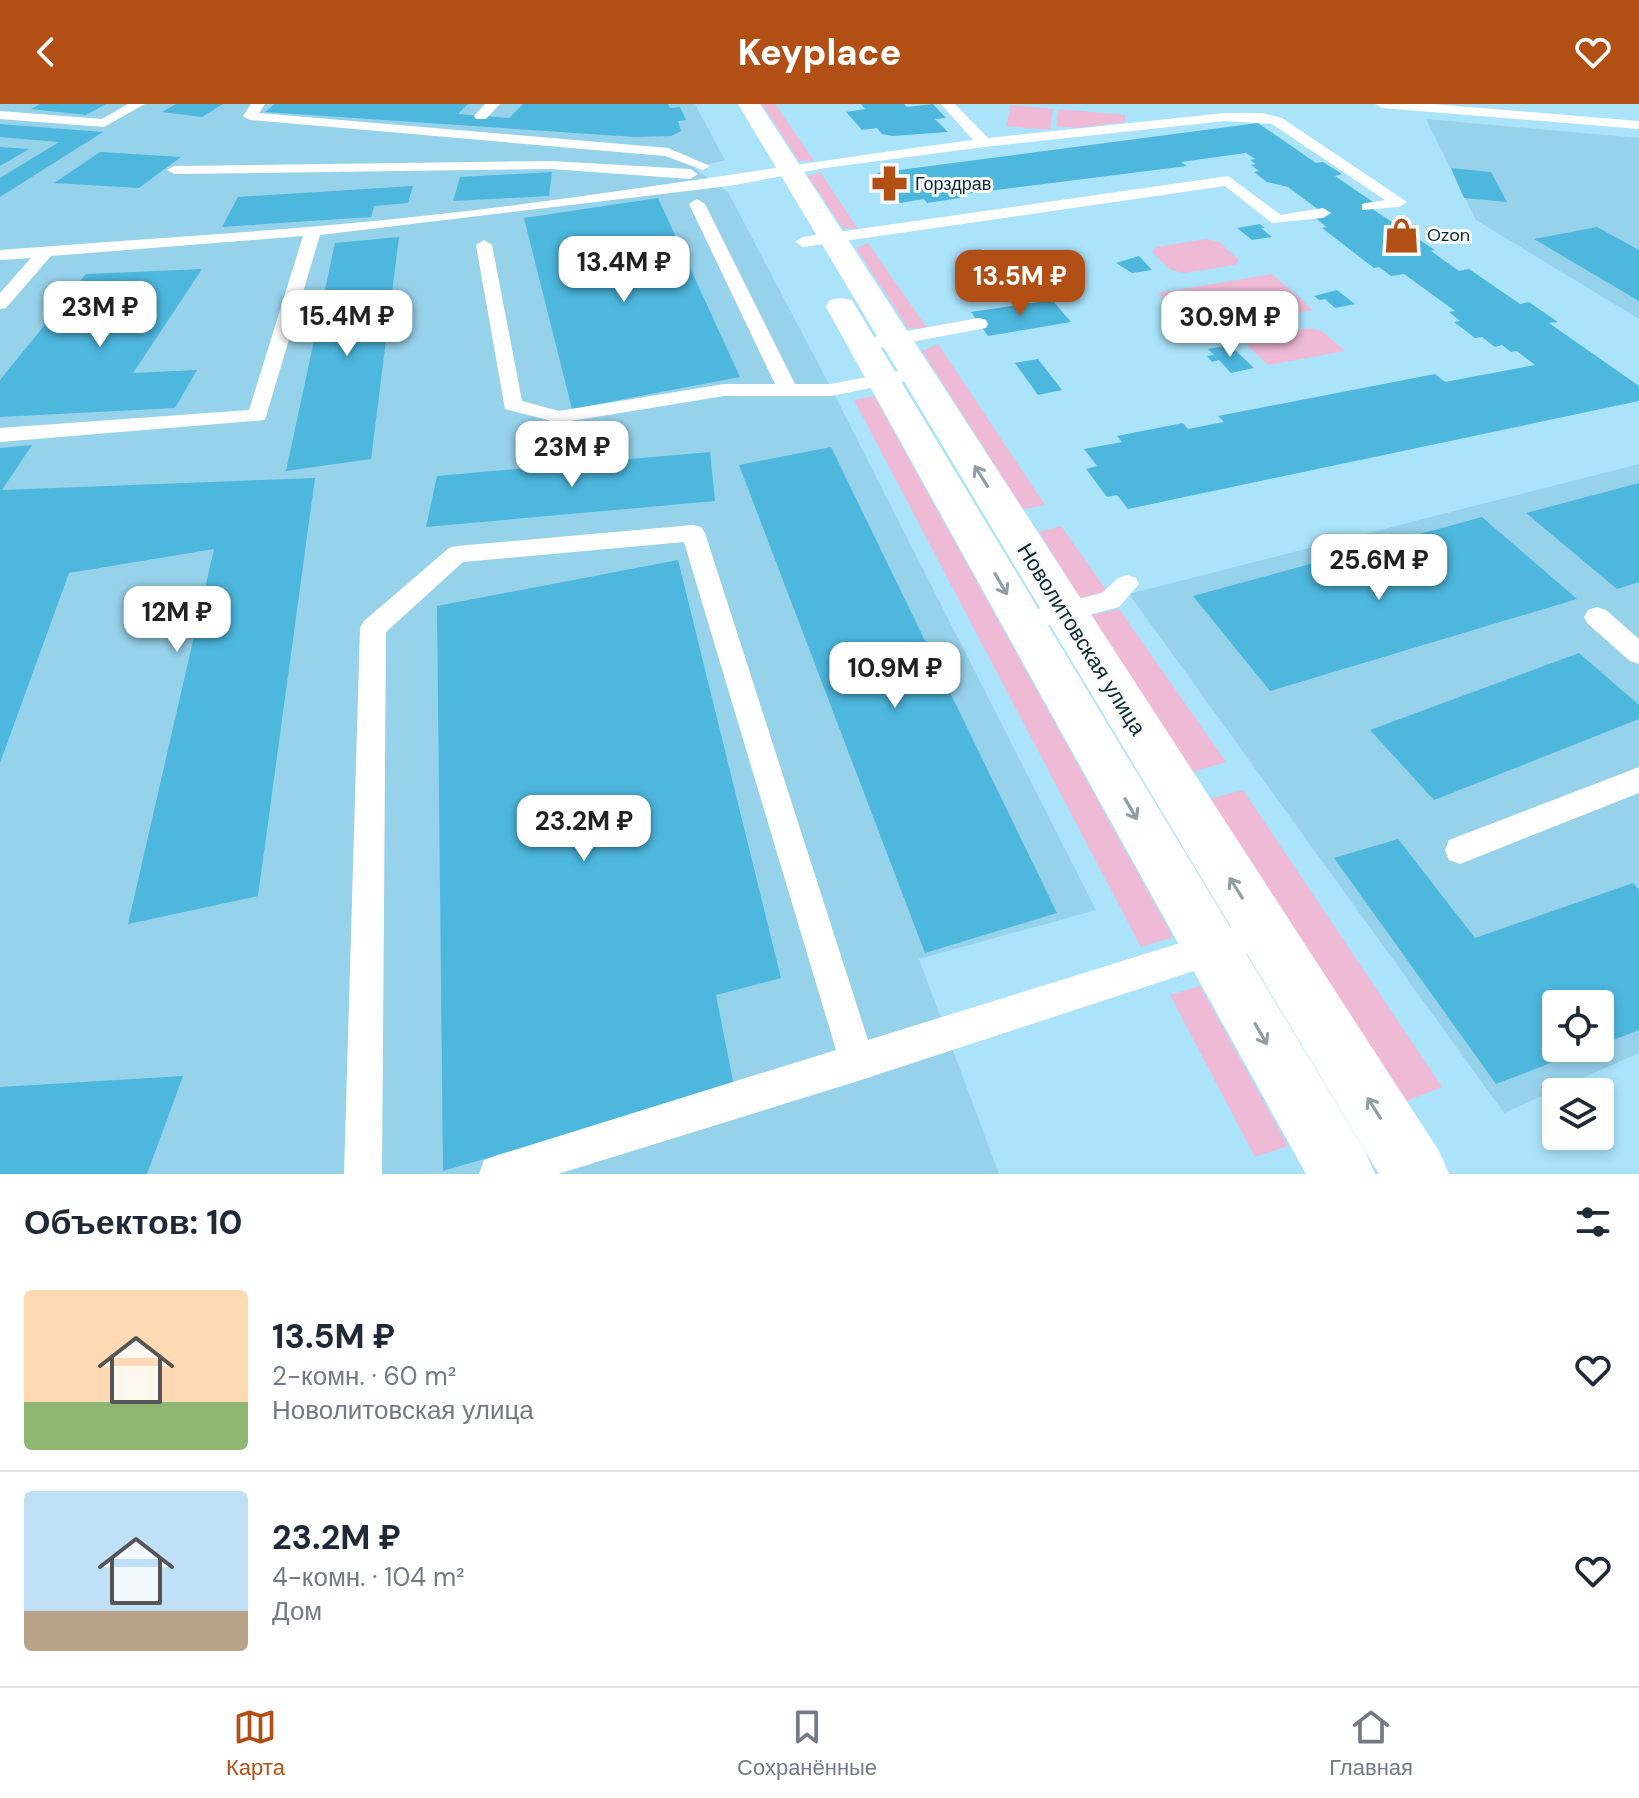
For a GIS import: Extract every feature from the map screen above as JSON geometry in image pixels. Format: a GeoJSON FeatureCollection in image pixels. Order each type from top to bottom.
{"type":"FeatureCollection","features":[{"type":"Feature","properties":{"kind":"street","name":"Новолитовская улица"},"geometry":{"type":"LineString","coordinates":[[724,104],[761,175],[818,240],[992,529],[1065,612],[1416,1174]]}},
{"type":"Feature","properties":{"kind":"street","name":"Новолитовская улица"},"geometry":{"type":"LineString","coordinates":[[749,104],[761,175]]}},
{"type":"Feature","properties":{"kind":"street","name":"Новолитовская улица"},"geometry":{"type":"LineString","coordinates":[[992,529],[1023,622],[1342,1174]]}},
{"type":"Feature","properties":{"kind":"lane"},"geometry":{"type":"LineString","coordinates":[[0,115],[18,104]]}},
{"type":"Feature","properties":{"kind":"lane"},"geometry":{"type":"LineString","coordinates":[[0,115],[104,123],[138,104]]}},
{"type":"Feature","properties":{"kind":"lane"},"geometry":{"type":"LineString","coordinates":[[258,104],[250,116],[472,125],[668,152],[761,175]]}},
{"type":"Feature","properties":{"kind":"lane"},"geometry":{"type":"LineString","coordinates":[[472,125],[493,104]]}},
{"type":"Feature","properties":{"kind":"lane"},"geometry":{"type":"LineString","coordinates":[[948,104],[984,143]]}},
{"type":"Feature","properties":{"kind":"lane"},"geometry":{"type":"LineString","coordinates":[[1382,104],[1639,125]]}},
{"type":"Feature","properties":{"kind":"lane"},"geometry":{"type":"LineString","coordinates":[[0,255],[375,226],[984,143],[999,144],[1198,118],[1262,117],[1277,121],[1399,202],[1368,207]]}},
{"type":"Feature","properties":{"kind":"lane"},"geometry":{"type":"LineString","coordinates":[[174,170],[551,165],[688,174],[761,175]]}},
{"type":"Feature","properties":{"kind":"lane"},"geometry":{"type":"LineString","coordinates":[[818,240],[1228,181],[1278,220],[1323,213]]}},
{"type":"Feature","properties":{"kind":"lane"},"geometry":{"type":"LineString","coordinates":[[697,204],[788,390]]}},
{"type":"Feature","properties":{"kind":"lane"},"geometry":{"type":"LineString","coordinates":[[0,435],[258,416],[313,231]]}},
{"type":"Feature","properties":{"kind":"lane"},"geometry":{"type":"LineString","coordinates":[[484,245],[512,405],[559,417],[724,390],[831,390],[890,359],[979,324]]}},
{"type":"Feature","properties":{"kind":"lane"},"geometry":{"type":"LineString","coordinates":[[0,304],[46,251]]}},
{"type":"Feature","properties":{"kind":"lane"},"geometry":{"type":"LineString","coordinates":[[363,1174],[373,628],[457,554],[693,533],[858,1063]]}},
{"type":"Feature","properties":{"kind":"lane"},"geometry":{"type":"LineString","coordinates":[[1023,622],[1110,600],[1127,584]]}},
{"type":"Feature","properties":{"kind":"lane"},"geometry":{"type":"LineString","coordinates":[[1597,617],[1639,654]]}},
{"type":"Feature","properties":{"kind":"lane"},"geometry":{"type":"LineString","coordinates":[[1460,850],[1639,780]]}},
{"type":"Feature","properties":{"kind":"lane"},"geometry":{"type":"LineString","coordinates":[[498,1174],[1264,933]]}},
{"type":"Feature","properties":{"kind":"shaded area"},"geometry":{"type":"Polygon","coordinates":[[[0,104],[695,104],[725,160],[694,168],[728,192],[1096,910],[919,959],[999,1174],[0,1174],[0,104]]]}},
{"type":"Feature","properties":{"kind":"shaded area"},"geometry":{"type":"Polygon","coordinates":[[[762,104],[775,104],[814,161],[799,161],[762,104]]]}},
{"type":"Feature","properties":{"kind":"shaded area"},"geometry":{"type":"Polygon","coordinates":[[[1011,105],[1053,109],[1050,130],[1006,126],[1011,105]]]}},
{"type":"Feature","properties":{"kind":"shaded area"},"geometry":{"type":"Polygon","coordinates":[[[1059,109],[1125,115],[1125,122],[1076,128],[1056,126],[1059,109]]]}},
{"type":"Feature","properties":{"kind":"shaded area"},"geometry":{"type":"Polygon","coordinates":[[[1426,119],[1639,138],[1639,319],[1476,220],[1426,119]]]}},
{"type":"Feature","properties":{"kind":"shaded area"},"geometry":{"type":"Polygon","coordinates":[[[820,172],[858,229],[843,228],[808,176],[820,172]]]}},
{"type":"Feature","properties":{"kind":"shaded area"},"geometry":{"type":"Polygon","coordinates":[[[1206,239],[1219,242],[1239,260],[1235,265],[1184,273],[1171,270],[1152,252],[1156,247],[1206,239]]]}},
{"type":"Feature","properties":{"kind":"shaded area"},"geometry":{"type":"Polygon","coordinates":[[[868,243],[927,328],[908,328],[856,248],[868,243]]]}},
{"type":"Feature","properties":{"kind":"shaded area"},"geometry":{"type":"Polygon","coordinates":[[[1272,274],[1313,310],[1196,331],[1158,293],[1272,274]]]}},
{"type":"Feature","properties":{"kind":"shaded area"},"geometry":{"type":"Polygon","coordinates":[[[1310,328],[1322,331],[1345,351],[1268,365],[1247,345],[1250,339],[1310,328]]]}},
{"type":"Feature","properties":{"kind":"shaded area"},"geometry":{"type":"Polygon","coordinates":[[[938,344],[1045,505],[1023,509],[922,351],[938,344]]]}},
{"type":"Feature","properties":{"kind":"shaded area"},"geometry":{"type":"Polygon","coordinates":[[[874,396],[1173,937],[1141,947],[854,400],[874,396]]]}},
{"type":"Feature","properties":{"kind":"shaded area"},"geometry":{"type":"Polygon","coordinates":[[[1639,464],[1639,1053],[1583,1078],[1542,1078],[1542,1096],[1504,1113],[1129,594],[1639,464]]]}},
{"type":"Feature","properties":{"kind":"shaded area"},"geometry":{"type":"Polygon","coordinates":[[[1061,526],[1107,591],[1080,598],[1039,532],[1061,526]]]}},
{"type":"Feature","properties":{"kind":"shaded area"},"geometry":{"type":"Polygon","coordinates":[[[1119,609],[1226,762],[1192,772],[1088,616],[1119,609]]]}},
{"type":"Feature","properties":{"kind":"shaded area"},"geometry":{"type":"Polygon","coordinates":[[[1243,790],[1442,1087],[1404,1102],[1209,799],[1243,790]]]}},
{"type":"Feature","properties":{"kind":"shaded area"},"geometry":{"type":"Polygon","coordinates":[[[1200,986],[1288,1146],[1255,1157],[1170,995],[1200,986]]]}},
{"type":"Feature","properties":{"kind":"building"},"geometry":{"type":"Polygon","coordinates":[[[40,104],[106,104],[86,115],[31,109],[40,104]]]}},
{"type":"Feature","properties":{"kind":"building"},"geometry":{"type":"Polygon","coordinates":[[[176,104],[223,104],[202,117],[162,112],[176,104]]]}},
{"type":"Feature","properties":{"kind":"building"},"geometry":{"type":"Polygon","coordinates":[[[275,104],[468,104],[458,114],[509,118],[523,104],[668,104],[670,108],[680,107],[686,120],[678,121],[681,131],[671,136],[635,137],[265,112],[275,104]]]}},
{"type":"Feature","properties":{"kind":"building"},"geometry":{"type":"Polygon","coordinates":[[[861,104],[904,104],[907,107],[933,104],[946,118],[935,119],[948,132],[893,136],[882,134],[877,128],[862,130],[846,112],[865,109],[861,104]]]}},
{"type":"Feature","properties":{"kind":"building"},"geometry":{"type":"Polygon","coordinates":[[[1258,123],[1316,163],[1323,162],[1342,174],[1335,176],[1373,202],[1363,203],[1435,250],[1431,251],[1459,271],[1469,269],[1520,304],[1529,302],[1558,322],[1549,323],[1639,386],[1639,401],[1128,509],[1117,495],[1107,497],[1086,469],[1097,466],[1084,449],[1122,442],[1117,436],[1183,423],[1188,429],[1224,422],[1218,416],[1435,374],[1445,382],[1535,365],[1517,351],[1511,352],[1502,345],[1495,347],[1482,337],[1475,338],[1454,322],[1460,321],[1449,312],[1455,311],[1404,274],[1391,276],[1379,267],[1374,268],[1322,228],[1327,227],[1315,218],[1327,216],[1288,187],[1267,182],[1254,172],[1259,171],[1250,160],[1255,159],[1246,153],[1181,162],[1187,166],[957,195],[960,198],[927,203],[924,199],[900,203],[895,196],[889,197],[877,181],[883,181],[877,173],[1258,123]]]}},
{"type":"Feature","properties":{"kind":"building"},"geometry":{"type":"Polygon","coordinates":[[[0,124],[103,132],[0,197],[0,178],[59,142],[0,137],[0,124]]]}},
{"type":"Feature","properties":{"kind":"building"},"geometry":{"type":"Polygon","coordinates":[[[0,147],[29,149],[0,166],[0,147]]]}},
{"type":"Feature","properties":{"kind":"building"},"geometry":{"type":"Polygon","coordinates":[[[100,152],[181,157],[139,188],[54,183],[100,152]]]}},
{"type":"Feature","properties":{"kind":"building"},"geometry":{"type":"Polygon","coordinates":[[[1451,168],[1491,172],[1507,202],[1464,198],[1451,168]]]}},
{"type":"Feature","properties":{"kind":"building"},"geometry":{"type":"Polygon","coordinates":[[[552,172],[549,196],[453,201],[460,177],[552,172]]]}},
{"type":"Feature","properties":{"kind":"building"},"geometry":{"type":"Polygon","coordinates":[[[413,186],[408,203],[374,206],[371,217],[222,227],[238,197],[413,186]]]}},
{"type":"Feature","properties":{"kind":"building"},"geometry":{"type":"Polygon","coordinates":[[[658,198],[740,377],[572,409],[524,218],[658,198]]]}},
{"type":"Feature","properties":{"kind":"building"},"geometry":{"type":"Polygon","coordinates":[[[1260,224],[1272,237],[1252,240],[1237,228],[1260,224]]]}},
{"type":"Feature","properties":{"kind":"building"},"geometry":{"type":"Polygon","coordinates":[[[1597,227],[1639,250],[1639,301],[1534,239],[1597,227]]]}},
{"type":"Feature","properties":{"kind":"building"},"geometry":{"type":"Polygon","coordinates":[[[399,237],[371,459],[286,471],[335,243],[399,237]]]}},
{"type":"Feature","properties":{"kind":"building"},"geometry":{"type":"Polygon","coordinates":[[[981,249],[983,252],[996,250],[1006,262],[993,264],[997,270],[989,271],[973,250],[981,249]]]}},
{"type":"Feature","properties":{"kind":"building"},"geometry":{"type":"Polygon","coordinates":[[[1139,256],[1152,270],[1132,273],[1116,263],[1139,256]]]}},
{"type":"Feature","properties":{"kind":"building"},"geometry":{"type":"Polygon","coordinates":[[[202,269],[133,373],[197,370],[175,408],[0,417],[0,380],[86,274],[202,269]]]}},
{"type":"Feature","properties":{"kind":"building"},"geometry":{"type":"Polygon","coordinates":[[[1337,290],[1355,304],[1335,308],[1325,299],[1319,300],[1314,296],[1337,290]]]}},
{"type":"Feature","properties":{"kind":"building"},"geometry":{"type":"Polygon","coordinates":[[[1052,300],[1071,322],[988,336],[971,312],[1052,300]]]}},
{"type":"Feature","properties":{"kind":"building"},"geometry":{"type":"Polygon","coordinates":[[[1230,345],[1254,368],[1231,373],[1219,360],[1212,362],[1207,356],[1214,355],[1208,349],[1230,345]]]}},
{"type":"Feature","properties":{"kind":"building"},"geometry":{"type":"Polygon","coordinates":[[[1038,359],[1062,390],[1038,395],[1015,363],[1038,359]]]}},
{"type":"Feature","properties":{"kind":"building"},"geometry":{"type":"Polygon","coordinates":[[[32,445],[2,490],[315,478],[258,896],[128,924],[214,549],[69,573],[0,763],[0,448],[32,445]]]}},
{"type":"Feature","properties":{"kind":"building"},"geometry":{"type":"Polygon","coordinates":[[[831,447],[1057,913],[925,953],[739,465],[831,447]]]}},
{"type":"Feature","properties":{"kind":"building"},"geometry":{"type":"Polygon","coordinates":[[[710,452],[715,501],[426,527],[437,476],[710,452]]]}},
{"type":"Feature","properties":{"kind":"building"},"geometry":{"type":"Polygon","coordinates":[[[1639,483],[1639,582],[1617,589],[1526,513],[1639,483]]]}},
{"type":"Feature","properties":{"kind":"building"},"geometry":{"type":"Polygon","coordinates":[[[1482,517],[1577,599],[1270,691],[1193,596],[1482,517]]]}},
{"type":"Feature","properties":{"kind":"building"},"geometry":{"type":"Polygon","coordinates":[[[678,560],[781,978],[716,995],[734,1086],[443,1171],[437,606],[678,560]]]}},
{"type":"Feature","properties":{"kind":"building"},"geometry":{"type":"Polygon","coordinates":[[[1579,653],[1639,705],[1639,719],[1434,800],[1370,730],[1579,653]]]}},
{"type":"Feature","properties":{"kind":"building"},"geometry":{"type":"Polygon","coordinates":[[[1398,839],[1475,938],[1633,883],[1639,890],[1639,1030],[1614,1040],[1614,990],[1542,990],[1542,1062],[1553,1062],[1496,1084],[1334,858],[1398,839]]]}},
{"type":"Feature","properties":{"kind":"building"},"geometry":{"type":"Polygon","coordinates":[[[183,1076],[147,1174],[0,1174],[0,1087],[183,1076]]]}},
{"type":"Feature","properties":{"kind":"place","name":"Горздрав"},"geometry":{"type":"Point","coordinates":[889,184]}},
{"type":"Feature","properties":{"kind":"place","name":"Ozon"},"geometry":{"type":"Point","coordinates":[1401,235]}}]}
